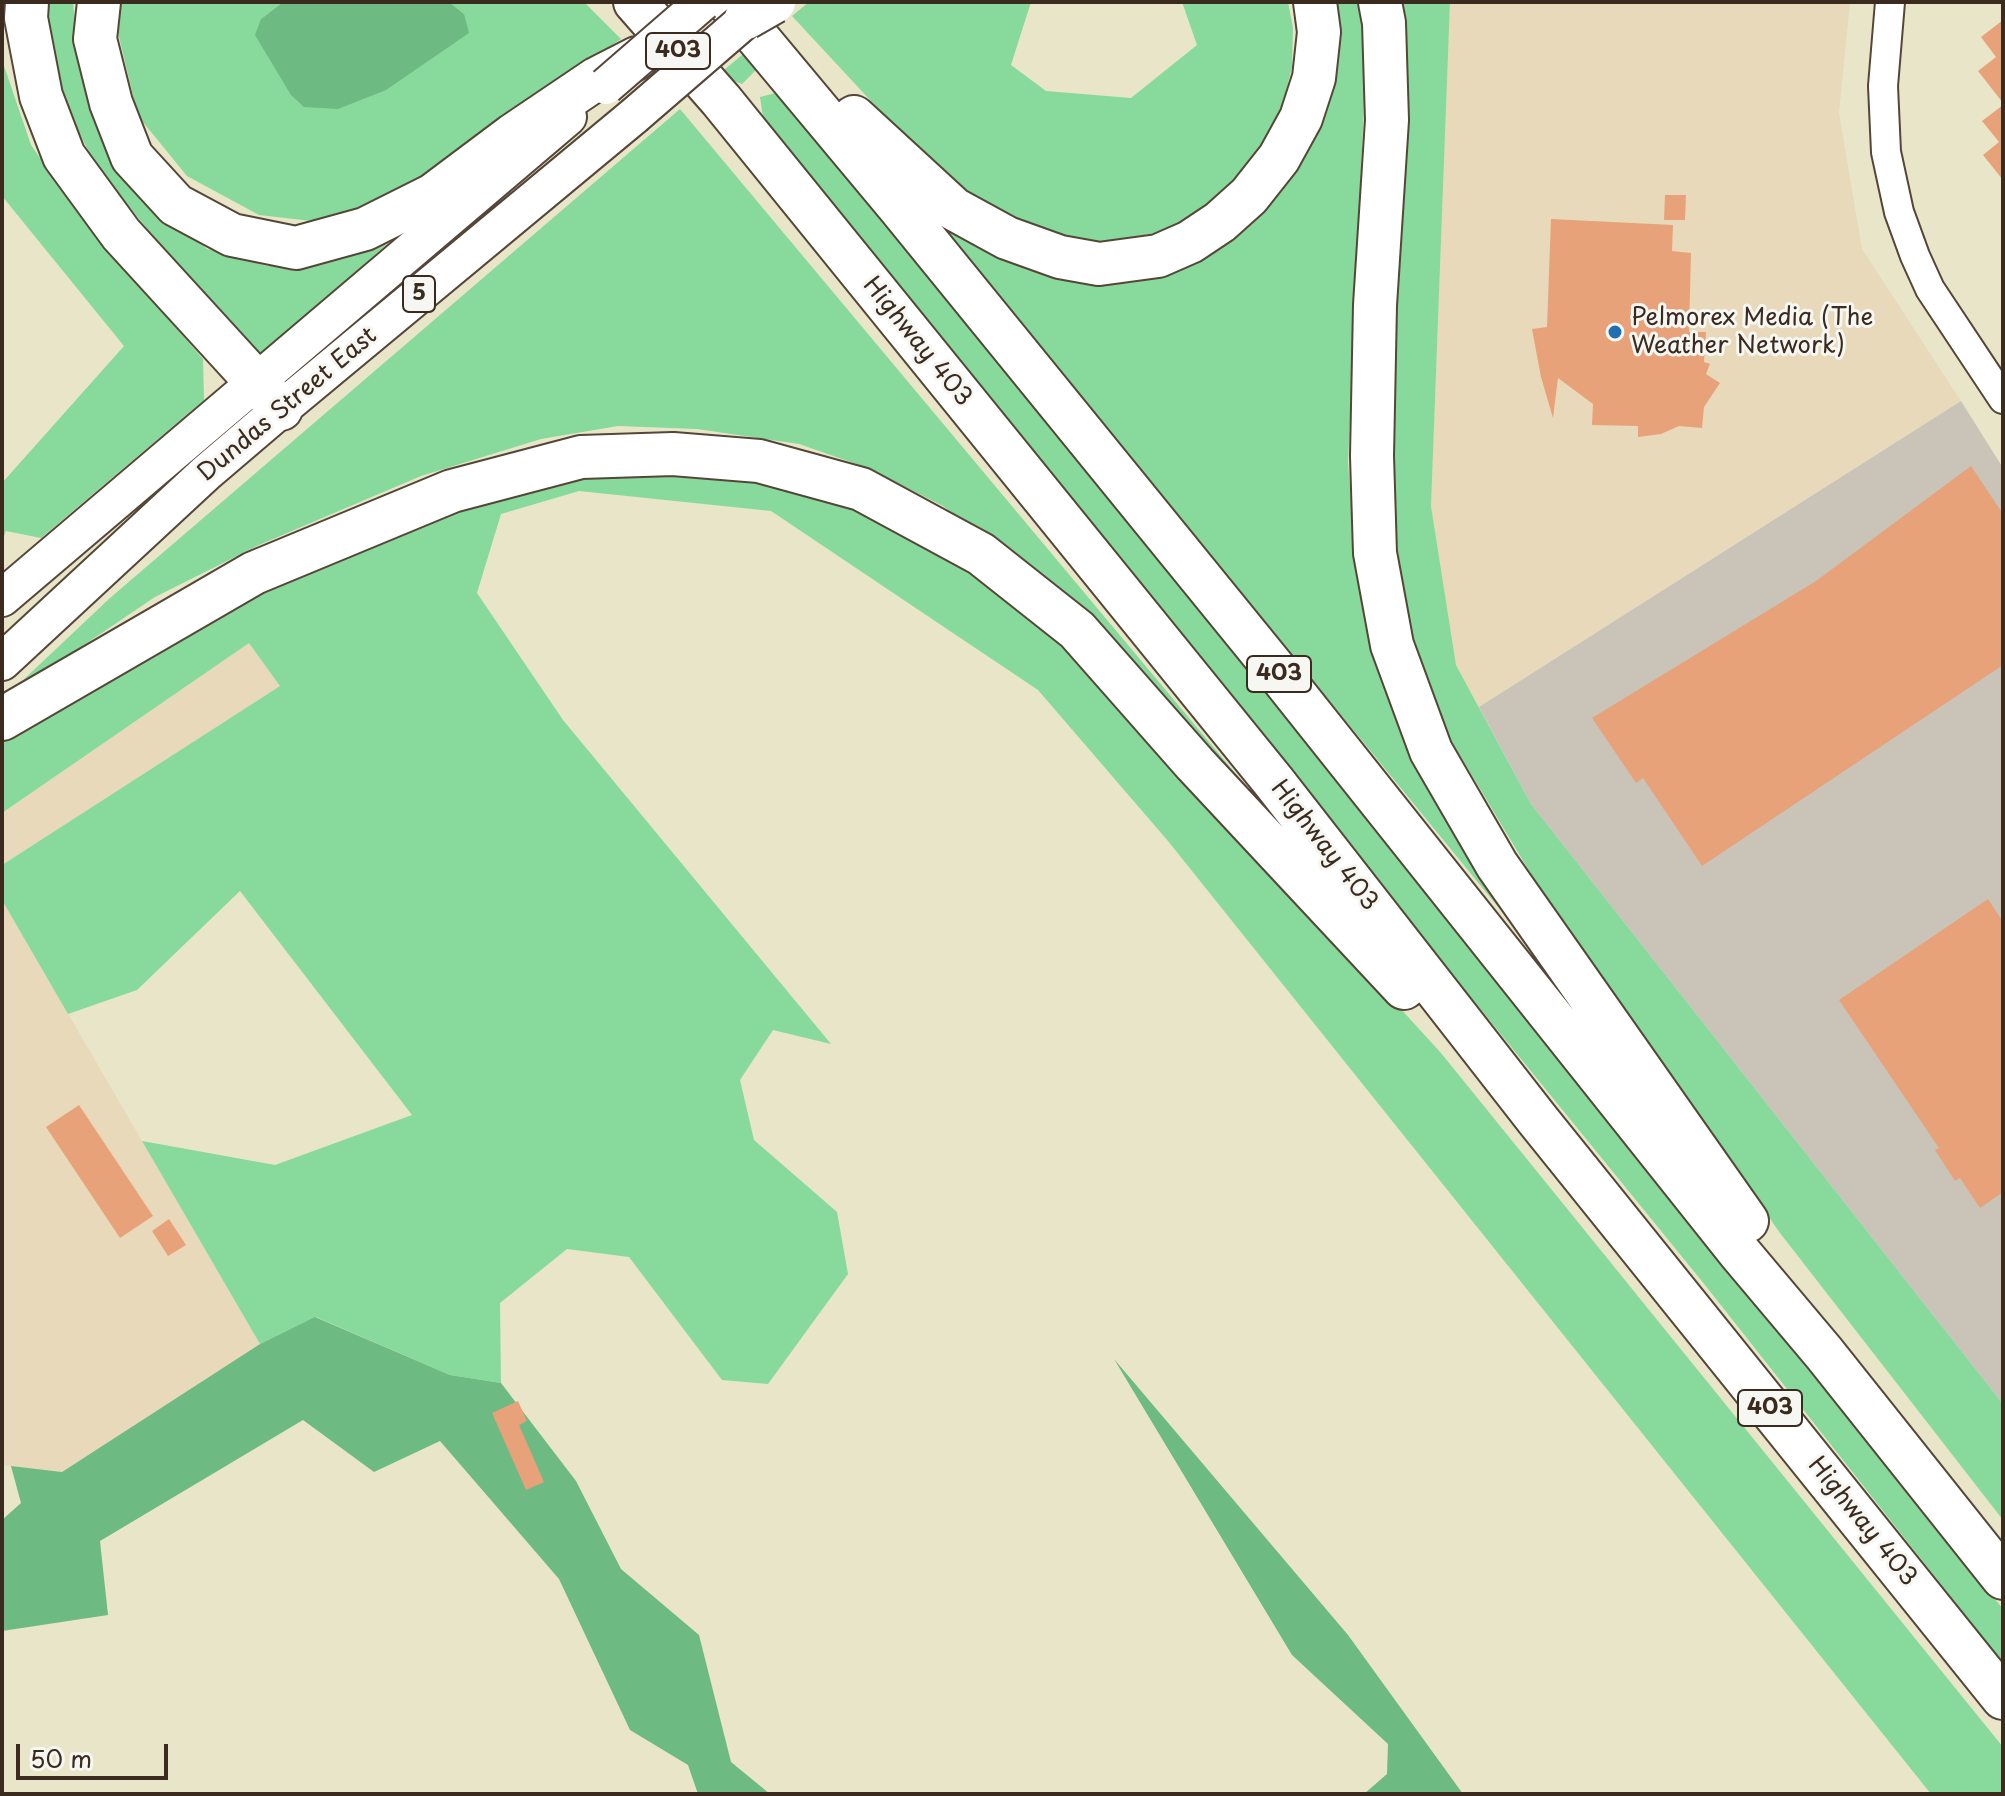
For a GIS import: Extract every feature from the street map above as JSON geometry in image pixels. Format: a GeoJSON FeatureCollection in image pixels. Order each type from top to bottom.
{"type":"FeatureCollection","features":[{"type":"Feature","properties":{"kind":"highway"},"geometry":{"type":"LineString","coordinates":[[27,2],[26,18],[41,96],[64,156],[121,234],[269,395]]}},
{"type":"Feature","properties":{"kind":"highway"},"geometry":{"type":"LineString","coordinates":[[99,2],[95,39],[111,103],[132,157],[176,205],[232,235],[296,248],[365,229],[433,195],[513,135],[638,58]]}},
{"type":"Feature","properties":{"kind":"highway"},"geometry":{"type":"LineString","coordinates":[[607,2],[643,40],[721,100]]}},
{"type":"Feature","properties":{"kind":"highway","name":"Highway 403"},"geometry":{"type":"LineString","coordinates":[[635,2],[721,100],[1274,782],[1537,1119],[2003,1698]]}},
{"type":"Feature","properties":{"kind":"highway"},"geometry":{"type":"LineString","coordinates":[[749,5],[954,209],[1007,238],[1060,257],[1099,264],[1158,256],[1190,242],[1220,222],[1249,196],[1279,158],[1301,118],[1310,92],[1319,32],[1315,2]]}},
{"type":"Feature","properties":{"kind":"highway"},"geometry":{"type":"LineString","coordinates":[[1380,2],[1384,23],[1387,120],[1375,305],[1372,456],[1375,553],[1392,645],[1431,751],[1497,865],[1791,1282],[1824,1353]]}},
{"type":"Feature","properties":{"kind":"highway","name":"403"},"geometry":{"type":"LineString","coordinates":[[749,5],[899,207],[1273,666],[2003,1578]]}},
{"type":"Feature","properties":{"kind":"highway"},"geometry":{"type":"LineString","coordinates":[[2,719],[254,573],[452,491],[581,457],[673,454],[759,461],[861,489],[981,554],[1077,630],[1195,764],[1420,1005],[1537,1119]]}},
{"type":"Feature","properties":{"kind":"main road"},"geometry":{"type":"LineString","coordinates":[[638,58],[703,2]]}},
{"type":"Feature","properties":{"kind":"main road","name":"Dundas Street East"},"geometry":{"type":"LineString","coordinates":[[2,598],[634,116],[749,5]]}},
{"type":"Feature","properties":{"kind":"main road","name":"Dundas Street East"},"geometry":{"type":"LineString","coordinates":[[2,662],[206,473],[269,395],[601,82]]}},
{"type":"Feature","properties":{"kind":"street"},"geometry":{"type":"LineString","coordinates":[[1890,2],[1883,86],[1886,152],[1899,212],[1930,289],[2003,399]]}},
{"type":"Feature","properties":{"kind":"shaded area"},"geometry":{"type":"Polygon","coordinates":[[[1450,2],[1850,2],[1839,113],[1862,249],[1961,401],[1479,707],[1456,665],[1431,506],[1450,2]]]}},
{"type":"Feature","properties":{"kind":"shaded area"},"geometry":{"type":"Polygon","coordinates":[[[1961,401],[2003,468],[2003,1404],[1531,804],[1479,707],[1961,401]]]}},
{"type":"Feature","properties":{"kind":"shaded area"},"geometry":{"type":"Polygon","coordinates":[[[250,642],[280,686],[2,865],[2,813],[250,642]]]}},
{"type":"Feature","properties":{"kind":"shaded area"},"geometry":{"type":"Polygon","coordinates":[[[2,900],[260,1344],[62,1472],[2,1465],[2,900]]]}},
{"type":"Feature","properties":{"kind":"green space"},"geometry":{"type":"Polygon","coordinates":[[[42,2],[73,2],[79,62],[103,132],[154,202],[207,249],[267,266],[327,261],[380,236],[389,242],[263,355],[244,344],[99,171],[58,92],[42,2]]]}},
{"type":"Feature","properties":{"kind":"green space"},"geometry":{"type":"Polygon","coordinates":[[[119,2],[283,2],[261,19],[464,14],[449,2],[584,2],[621,39],[419,181],[329,223],[259,215],[187,176],[138,116],[118,33],[119,2]]]}},
{"type":"Feature","properties":{"kind":"green space"},"geometry":{"type":"Polygon","coordinates":[[[283,2],[449,2],[464,14],[469,33],[386,90],[338,109],[304,107],[291,95],[255,35],[261,19],[283,2]]]}},
{"type":"Feature","properties":{"kind":"green space"},"geometry":{"type":"Polygon","coordinates":[[[809,2],[1031,2],[1011,65],[1046,91],[1131,98],[1197,45],[1182,2],[1288,2],[1293,28],[1292,67],[1283,104],[1265,145],[1239,181],[1206,210],[1161,232],[1104,242],[1050,236],[995,214],[923,157],[792,16],[809,2]]]}},
{"type":"Feature","properties":{"kind":"green space"},"geometry":{"type":"Polygon","coordinates":[[[1325,2],[1360,2],[1361,8],[1365,83],[1348,462],[1356,566],[1530,946],[897,172],[1102,273],[1260,203],[1325,2]]]}},
{"type":"Feature","properties":{"kind":"green space"},"geometry":{"type":"Polygon","coordinates":[[[1404,2],[1450,2],[1431,506],[1456,665],[1531,804],[2003,1404],[2003,1520],[1780,1233],[1549,904],[1446,732],[1408,630],[1390,536],[1387,444],[1407,64],[1404,2]]]}},
{"type":"Feature","properties":{"kind":"green space"},"geometry":{"type":"Polygon","coordinates":[[[748,50],[756,70],[742,84],[718,75],[748,50]]]}},
{"type":"Feature","properties":{"kind":"green space"},"geometry":{"type":"Polygon","coordinates":[[[2,60],[31,145],[82,219],[203,359],[204,400],[41,538],[6,531],[2,541],[2,483],[124,346],[2,196],[2,60]]]}},
{"type":"Feature","properties":{"kind":"green space"},"geometry":{"type":"Polygon","coordinates":[[[776,93],[820,134],[2003,1609],[2003,1663],[1705,1285],[765,130],[760,97],[776,93]]]}},
{"type":"Feature","properties":{"kind":"green space"},"geometry":{"type":"Polygon","coordinates":[[[680,109],[1286,834],[1049,586],[943,506],[868,468],[799,444],[697,429],[618,426],[541,439],[421,476],[259,545],[155,597],[2,706],[2,700],[110,598],[680,109]]]}},
{"type":"Feature","properties":{"kind":"green space"},"geometry":{"type":"Polygon","coordinates":[[[607,456],[801,474],[981,567],[1095,674],[1441,1053],[2003,1747],[2003,1794],[1931,1794],[1168,841],[1038,690],[771,511],[579,491],[501,514],[477,593],[563,720],[831,1044],[773,1030],[740,1080],[754,1140],[837,1212],[848,1274],[768,1384],[722,1380],[629,1257],[567,1249],[500,1303],[501,1383],[450,1375],[316,1317],[260,1344],[142,1141],[275,1165],[412,1115],[240,891],[137,990],[68,1014],[2,900],[2,865],[280,686],[249,643],[2,813],[2,731],[259,575],[607,456]]]}},
{"type":"Feature","properties":{"kind":"green space"},"geometry":{"type":"Polygon","coordinates":[[[315,1317],[450,1375],[501,1383],[576,1481],[621,1569],[699,1635],[731,1762],[770,1794],[698,1794],[688,1765],[630,1730],[559,1579],[440,1441],[374,1472],[303,1420],[100,1541],[108,1615],[2,1631],[2,1520],[21,1503],[11,1466],[62,1472],[260,1344],[315,1317]]]}},
{"type":"Feature","properties":{"kind":"green space"},"geometry":{"type":"Polygon","coordinates":[[[1114,1359],[1348,1635],[1463,1794],[1364,1794],[1387,1774],[1388,1744],[1292,1655],[1114,1359]]]}},
{"type":"Feature","properties":{"kind":"building"},"geometry":{"type":"Polygon","coordinates":[[[2003,20],[2003,103],[1978,71],[1996,57],[1981,37],[2003,20]]]}},
{"type":"Feature","properties":{"kind":"building"},"geometry":{"type":"Polygon","coordinates":[[[2003,105],[2003,180],[1983,155],[1999,142],[1982,121],[2003,105]]]}},
{"type":"Feature","properties":{"kind":"building"},"geometry":{"type":"Polygon","coordinates":[[[1665,195],[1686,195],[1685,220],[1664,220],[1665,195]]]}},
{"type":"Feature","properties":{"kind":"building","name":"Pelmorex Media (The Weather Network)"},"geometry":{"type":"Polygon","coordinates":[[[1551,219],[1673,225],[1672,251],[1691,253],[1689,332],[1706,332],[1704,362],[1710,364],[1706,374],[1720,383],[1704,407],[1702,428],[1679,426],[1661,434],[1638,437],[1638,426],[1592,425],[1593,404],[1558,378],[1553,418],[1532,329],[1547,327],[1551,219]]]}},
{"type":"Feature","properties":{"kind":"building"},"geometry":{"type":"Polygon","coordinates":[[[1971,466],[2003,514],[2003,665],[1702,866],[1643,778],[1636,783],[1592,718],[1816,581],[1971,466]]]}},
{"type":"Feature","properties":{"kind":"building"},"geometry":{"type":"Polygon","coordinates":[[[1988,899],[2003,922],[2003,1192],[1980,1208],[1960,1178],[1955,1181],[1935,1150],[1939,1148],[1839,1000],[1988,899]]]}},
{"type":"Feature","properties":{"kind":"building"},"geometry":{"type":"Polygon","coordinates":[[[79,1105],[153,1216],[120,1238],[46,1127],[79,1105]]]}},
{"type":"Feature","properties":{"kind":"building"},"geometry":{"type":"Polygon","coordinates":[[[169,1219],[186,1245],[168,1256],[152,1231],[169,1219]]]}},
{"type":"Feature","properties":{"kind":"building"},"geometry":{"type":"Polygon","coordinates":[[[518,1401],[527,1421],[519,1425],[544,1482],[526,1490],[492,1413],[518,1401]]]}},
{"type":"Feature","properties":{"kind":"place","name":"Pelmorex Media (The Weather Network)"},"geometry":{"type":"Point","coordinates":[1615,332]}}]}
